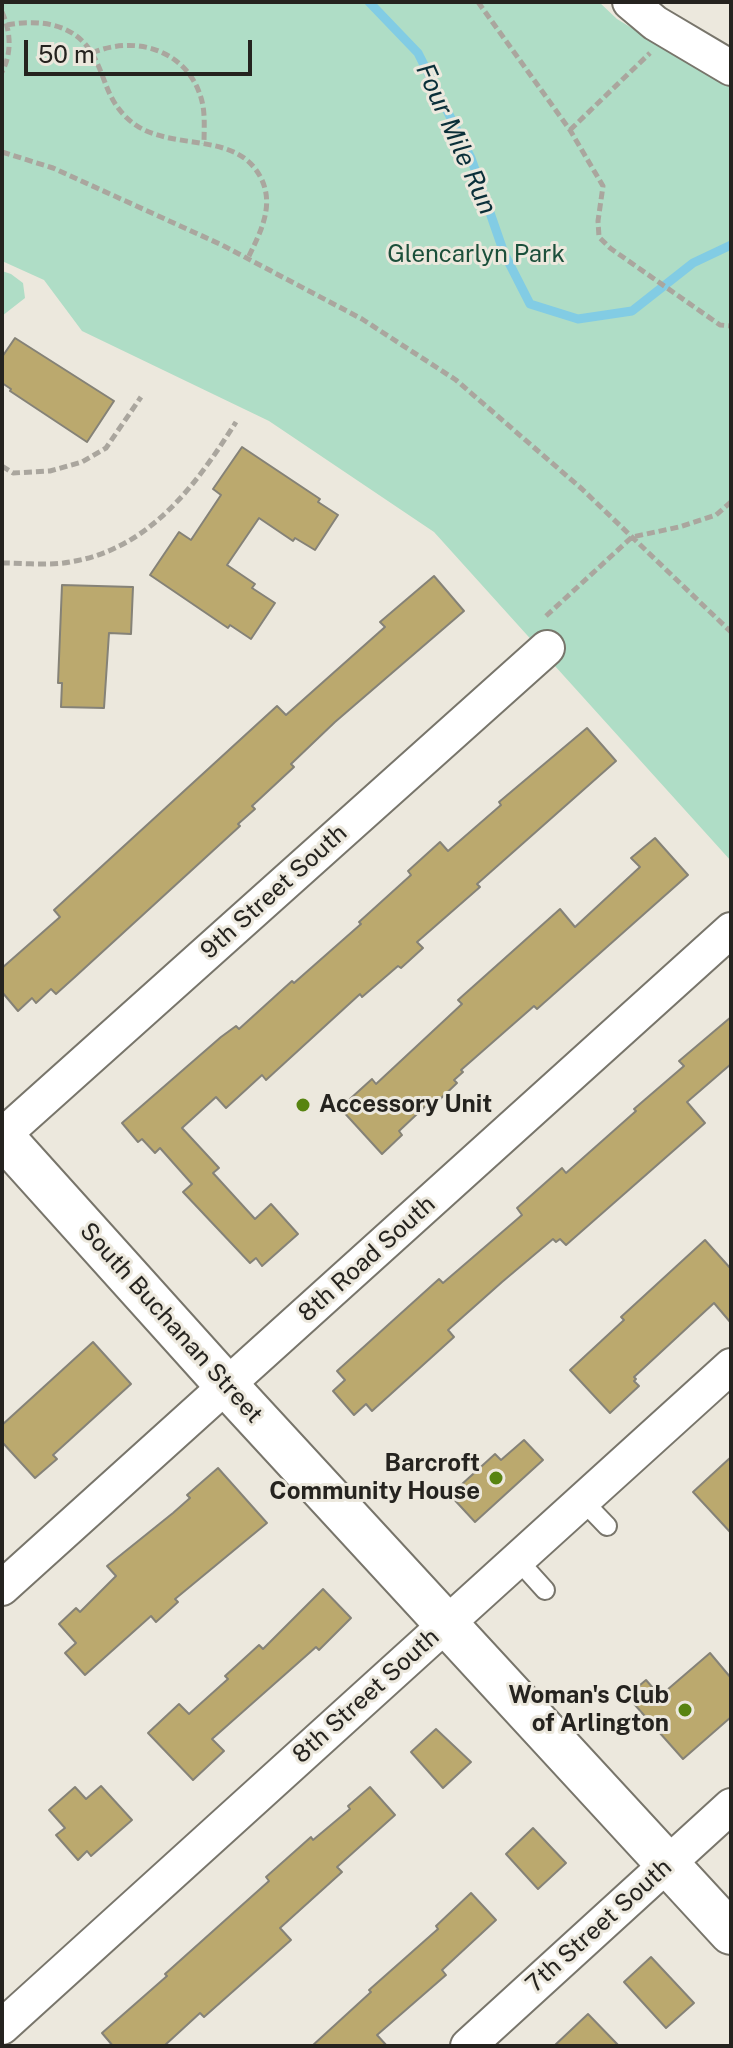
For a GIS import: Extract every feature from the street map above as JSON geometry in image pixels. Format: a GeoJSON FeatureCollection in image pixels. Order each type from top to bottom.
{"type":"FeatureCollection","features":[{"type":"Feature","properties":{"kind":"street"},"geometry":{"type":"LineString","coordinates":[[630,2],[655,23],[731,68]]}},
{"type":"Feature","properties":{"kind":"street","name":"9th Street South"},"geometry":{"type":"LineString","coordinates":[[2,1136],[547,648]]}},
{"type":"Feature","properties":{"kind":"street","name":"8th Road South"},"geometry":{"type":"LineString","coordinates":[[2,1588],[731,930]]}},
{"type":"Feature","properties":{"kind":"street","name":"South Buchanan Street"},"geometry":{"type":"LineString","coordinates":[[2,1136],[227,1386],[731,1933]]}},
{"type":"Feature","properties":{"kind":"street","name":"8th Street South"},"geometry":{"type":"LineString","coordinates":[[2,2027],[731,1366]]}},
{"type":"Feature","properties":{"kind":"street","name":"7th Street South"},"geometry":{"type":"LineString","coordinates":[[468,2046],[731,1806]]}},
{"type":"Feature","properties":{"kind":"lane"},"geometry":{"type":"LineString","coordinates":[[582,1500],[607,1526]]}},
{"type":"Feature","properties":{"kind":"lane"},"geometry":{"type":"LineString","coordinates":[[517,1559],[545,1590]]}},
{"type":"Feature","properties":{"kind":"path"},"geometry":{"type":"LineString","coordinates":[[478,2],[570,130],[603,186],[599,237],[610,248],[720,325],[731,326]]}},
{"type":"Feature","properties":{"kind":"path"},"geometry":{"type":"LineString","coordinates":[[2,12],[7,25],[9,50],[2,72]]}},
{"type":"Feature","properties":{"kind":"path"},"geometry":{"type":"LineString","coordinates":[[7,25],[41,21],[64,27],[92,53],[104,87],[128,120],[170,140],[204,144],[243,155],[257,169],[264,183],[267,213],[248,258]]}},
{"type":"Feature","properties":{"kind":"path"},"geometry":{"type":"LineString","coordinates":[[92,53],[114,45],[133,44],[166,54],[180,65],[191,76],[203,107],[204,144]]}},
{"type":"Feature","properties":{"kind":"path"},"geometry":{"type":"LineString","coordinates":[[570,130],[656,47]]}},
{"type":"Feature","properties":{"kind":"path"},"geometry":{"type":"LineString","coordinates":[[2,152],[53,168],[248,258],[362,319],[456,380],[582,489],[731,632]]}},
{"type":"Feature","properties":{"kind":"path"},"geometry":{"type":"LineString","coordinates":[[2,466],[13,473],[50,471],[82,462],[106,448],[141,397]]}},
{"type":"Feature","properties":{"kind":"path"},"geometry":{"type":"LineString","coordinates":[[2,563],[70,562],[112,550],[142,533],[171,511],[194,486],[236,422]]}},
{"type":"Feature","properties":{"kind":"path"},"geometry":{"type":"LineString","coordinates":[[547,648],[534,627],[632,537],[716,515],[731,502]]}},
{"type":"Feature","properties":{"kind":"green space","name":"Glencarlyn Park"},"geometry":{"type":"Polygon","coordinates":[[[2,2],[599,2],[617,19],[731,88],[731,861],[434,532],[269,421],[82,331],[44,280],[2,261],[2,2]]]}},
{"type":"Feature","properties":{"kind":"green space"},"geometry":{"type":"Polygon","coordinates":[[[2,271],[23,283],[25,298],[2,316],[2,271]]]}},
{"type":"Feature","properties":{"kind":"building"},"geometry":{"type":"Polygon","coordinates":[[[15,338],[114,401],[87,442],[2,383],[2,357],[15,338]]]}},
{"type":"Feature","properties":{"kind":"building"},"geometry":{"type":"Polygon","coordinates":[[[242,447],[320,499],[318,502],[338,515],[315,550],[295,538],[293,541],[259,518],[227,565],[255,584],[252,588],[275,603],[251,639],[230,625],[228,628],[150,575],[179,532],[191,540],[221,495],[213,489],[242,447]]]}},
{"type":"Feature","properties":{"kind":"building"},"geometry":{"type":"Polygon","coordinates":[[[434,576],[464,611],[335,722],[291,764],[294,767],[252,806],[255,809],[238,824],[240,826],[56,994],[51,989],[36,1003],[32,998],[18,1011],[2,992],[2,968],[60,917],[54,910],[277,706],[286,715],[385,627],[380,622],[434,576]]]}},
{"type":"Feature","properties":{"kind":"building"},"geometry":{"type":"Polygon","coordinates":[[[62,585],[133,587],[131,634],[109,633],[104,708],[61,707],[62,683],[58,683],[62,585]]]}},
{"type":"Feature","properties":{"kind":"building"},"geometry":{"type":"Polygon","coordinates":[[[587,728],[616,761],[477,884],[480,887],[417,942],[423,948],[401,968],[398,966],[362,997],[360,994],[266,1080],[262,1075],[226,1108],[216,1097],[182,1128],[219,1168],[213,1173],[255,1219],[271,1204],[298,1234],[262,1266],[256,1258],[250,1263],[183,1192],[192,1184],[160,1148],[155,1153],[142,1139],[138,1142],[122,1123],[221,1037],[236,1026],[239,1029],[361,924],[359,922],[411,875],[408,871],[440,842],[448,851],[501,805],[499,802],[587,728]]]}},
{"type":"Feature","properties":{"kind":"building"},"geometry":{"type":"Polygon","coordinates":[[[655,838],[688,875],[537,1009],[534,1006],[461,1070],[463,1072],[454,1080],[457,1083],[436,1103],[433,1099],[399,1131],[402,1135],[382,1154],[340,1108],[372,1079],[376,1084],[462,1004],[458,1000],[560,909],[575,927],[640,867],[631,858],[655,838]]]}},
{"type":"Feature","properties":{"kind":"building"},"geometry":{"type":"Polygon","coordinates":[[[731,1017],[731,1064],[687,1102],[705,1123],[566,1245],[560,1239],[556,1242],[553,1239],[502,1282],[448,1330],[454,1337],[372,1411],[366,1404],[354,1415],[333,1391],[345,1380],[337,1371],[439,1279],[443,1283],[522,1215],[517,1208],[562,1168],[566,1173],[636,1111],[634,1109],[684,1066],[679,1061],[731,1017]]]}},
{"type":"Feature","properties":{"kind":"building"},"geometry":{"type":"Polygon","coordinates":[[[705,1240],[731,1269],[731,1323],[714,1303],[634,1377],[639,1386],[610,1413],[570,1370],[624,1320],[621,1317],[705,1240]]]}},
{"type":"Feature","properties":{"kind":"building"},"geometry":{"type":"Polygon","coordinates":[[[93,1342],[131,1384],[53,1455],[57,1459],[35,1478],[2,1442],[2,1425],[93,1342]]]}},
{"type":"Feature","properties":{"kind":"building","name":"Barcroft Community House"},"geometry":{"type":"Polygon","coordinates":[[[524,1440],[543,1460],[475,1522],[450,1495],[495,1454],[501,1460],[524,1440]]]}},
{"type":"Feature","properties":{"kind":"building"},"geometry":{"type":"Polygon","coordinates":[[[731,1457],[731,1533],[693,1492],[731,1457]]]}},
{"type":"Feature","properties":{"kind":"building"},"geometry":{"type":"Polygon","coordinates":[[[218,1468],[267,1523],[175,1599],[178,1602],[156,1622],[151,1616],[85,1675],[65,1653],[76,1643],[59,1624],[76,1608],[80,1612],[116,1576],[107,1566],[190,1498],[187,1495],[218,1468]]]}},
{"type":"Feature","properties":{"kind":"building"},"geometry":{"type":"Polygon","coordinates":[[[323,1589],[351,1618],[319,1650],[316,1647],[212,1739],[224,1751],[193,1780],[148,1733],[179,1704],[189,1714],[228,1679],[225,1676],[259,1645],[263,1649],[323,1589]]]}},
{"type":"Feature","properties":{"kind":"building","name":"Woman's Club of Arlington"},"geometry":{"type":"Polygon","coordinates":[[[710,1653],[731,1678],[731,1717],[683,1759],[627,1696],[646,1680],[660,1696],[710,1653]]]}},
{"type":"Feature","properties":{"kind":"building"},"geometry":{"type":"Polygon","coordinates":[[[436,1729],[471,1762],[443,1788],[411,1752],[436,1729]]]}},
{"type":"Feature","properties":{"kind":"building"},"geometry":{"type":"Polygon","coordinates":[[[101,1786],[132,1820],[91,1856],[87,1851],[78,1860],[56,1835],[65,1828],[49,1810],[75,1787],[86,1799],[101,1786]]]}},
{"type":"Feature","properties":{"kind":"building"},"geometry":{"type":"Polygon","coordinates":[[[370,1787],[395,1815],[337,1867],[342,1872],[280,1928],[291,1940],[204,2017],[200,2013],[164,2046],[113,2046],[102,2033],[269,1881],[266,1877],[311,1837],[313,1840],[350,1809],[348,1806],[370,1787]]]}},
{"type":"Feature","properties":{"kind":"building"},"geometry":{"type":"Polygon","coordinates":[[[533,1828],[566,1863],[538,1889],[506,1854],[533,1828]]]}},
{"type":"Feature","properties":{"kind":"building"},"geometry":{"type":"Polygon","coordinates":[[[471,1893],[496,1920],[442,1970],[446,1975],[377,2035],[387,2046],[312,2046],[438,1929],[436,1926],[471,1893]]]}},
{"type":"Feature","properties":{"kind":"building"},"geometry":{"type":"Polygon","coordinates":[[[651,1957],[694,2003],[666,2028],[624,1982],[651,1957]]]}},
{"type":"Feature","properties":{"kind":"building"},"geometry":{"type":"Polygon","coordinates":[[[588,2014],[619,2046],[554,2046],[588,2014]]]}},
{"type":"Feature","properties":{"kind":"waterway","name":"Four Mile Run"},"geometry":{"type":"LineString","coordinates":[[369,2],[418,53],[471,158],[504,253],[530,304],[578,319],[632,311],[693,263],[731,245]]}},
{"type":"Feature","properties":{"kind":"place","name":"Accessory Unit"},"geometry":{"type":"Point","coordinates":[303,1105]}},
{"type":"Feature","properties":{"kind":"place","name":"Barcroft Community House"},"geometry":{"type":"Point","coordinates":[496,1478]}},
{"type":"Feature","properties":{"kind":"place","name":"Woman's Club of Arlington"},"geometry":{"type":"Point","coordinates":[685,1710]}}]}
